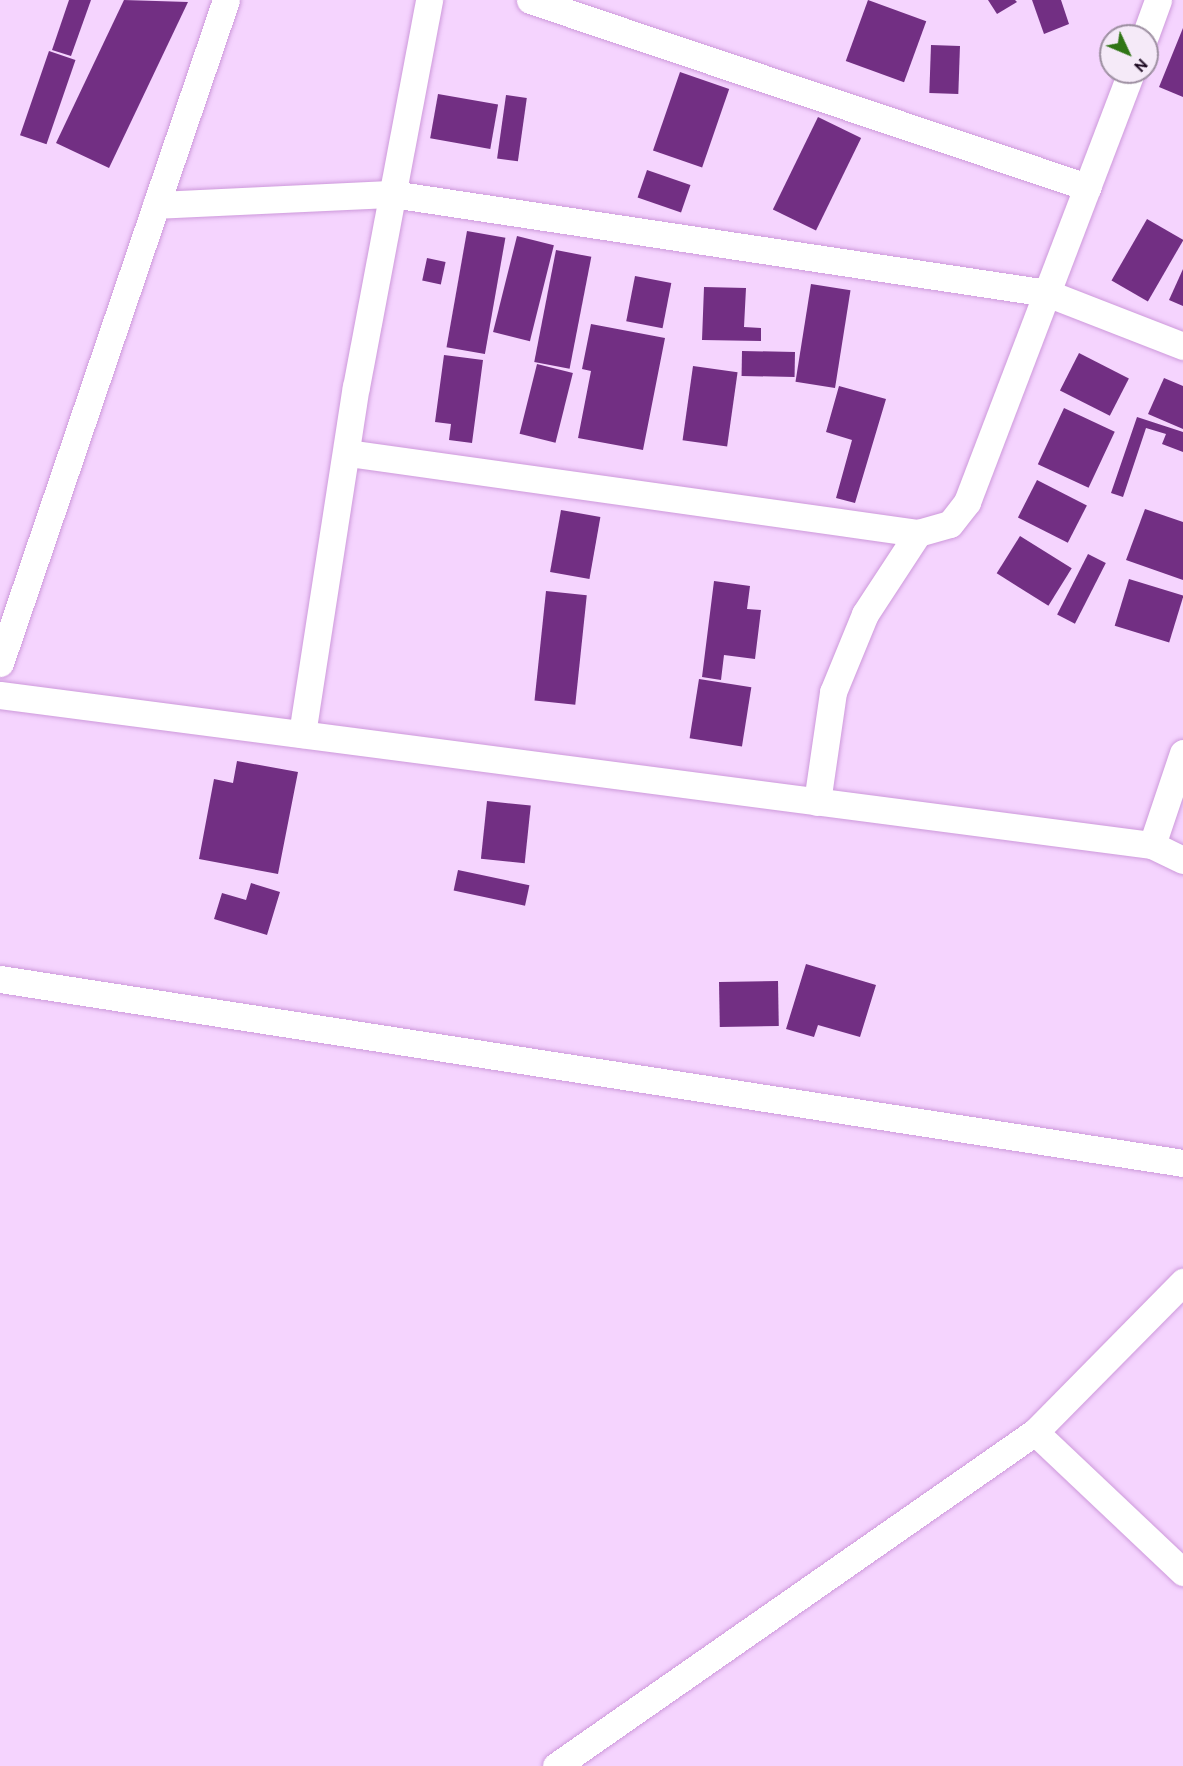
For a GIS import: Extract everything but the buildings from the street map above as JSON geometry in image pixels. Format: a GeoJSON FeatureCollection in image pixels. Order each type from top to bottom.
{"type":"FeatureCollection","features":[{"type":"Feature","properties":{"kind":"street"},"geometry":{"type":"LineString","coordinates":[[0,663],[226,0]]}},
{"type":"Feature","properties":{"kind":"street"},"geometry":{"type":"LineString","coordinates":[[302,734],[348,453],[356,387],[429,0]]}},
{"type":"Feature","properties":{"kind":"street"},"geometry":{"type":"LineString","coordinates":[[530,0],[1087,187]]}},
{"type":"Feature","properties":{"kind":"street"},"geometry":{"type":"LineString","coordinates":[[1149,24],[1158,0]]}},
{"type":"Feature","properties":{"kind":"street"},"geometry":{"type":"LineString","coordinates":[[348,453],[918,533],[950,524],[967,502],[1126,84]]}},
{"type":"Feature","properties":{"kind":"street"},"geometry":{"type":"LineString","coordinates":[[156,205],[392,194],[1047,293],[1183,346]]}},
{"type":"Feature","properties":{"kind":"street"},"geometry":{"type":"LineString","coordinates":[[817,802],[833,692],[865,614],[918,533]]}},
{"type":"Feature","properties":{"kind":"street"},"geometry":{"type":"LineString","coordinates":[[0,696],[1152,845],[1183,860]]}},
{"type":"Feature","properties":{"kind":"street"},"geometry":{"type":"LineString","coordinates":[[1152,845],[1183,753]]}},
{"type":"Feature","properties":{"kind":"street"},"geometry":{"type":"LineString","coordinates":[[0,979],[1183,1163]]}},
{"type":"Feature","properties":{"kind":"street"},"geometry":{"type":"LineString","coordinates":[[556,1766],[1035,1432],[1183,1282]]}},
{"type":"Feature","properties":{"kind":"street"},"geometry":{"type":"LineString","coordinates":[[1035,1432],[1183,1572]]}}]}
